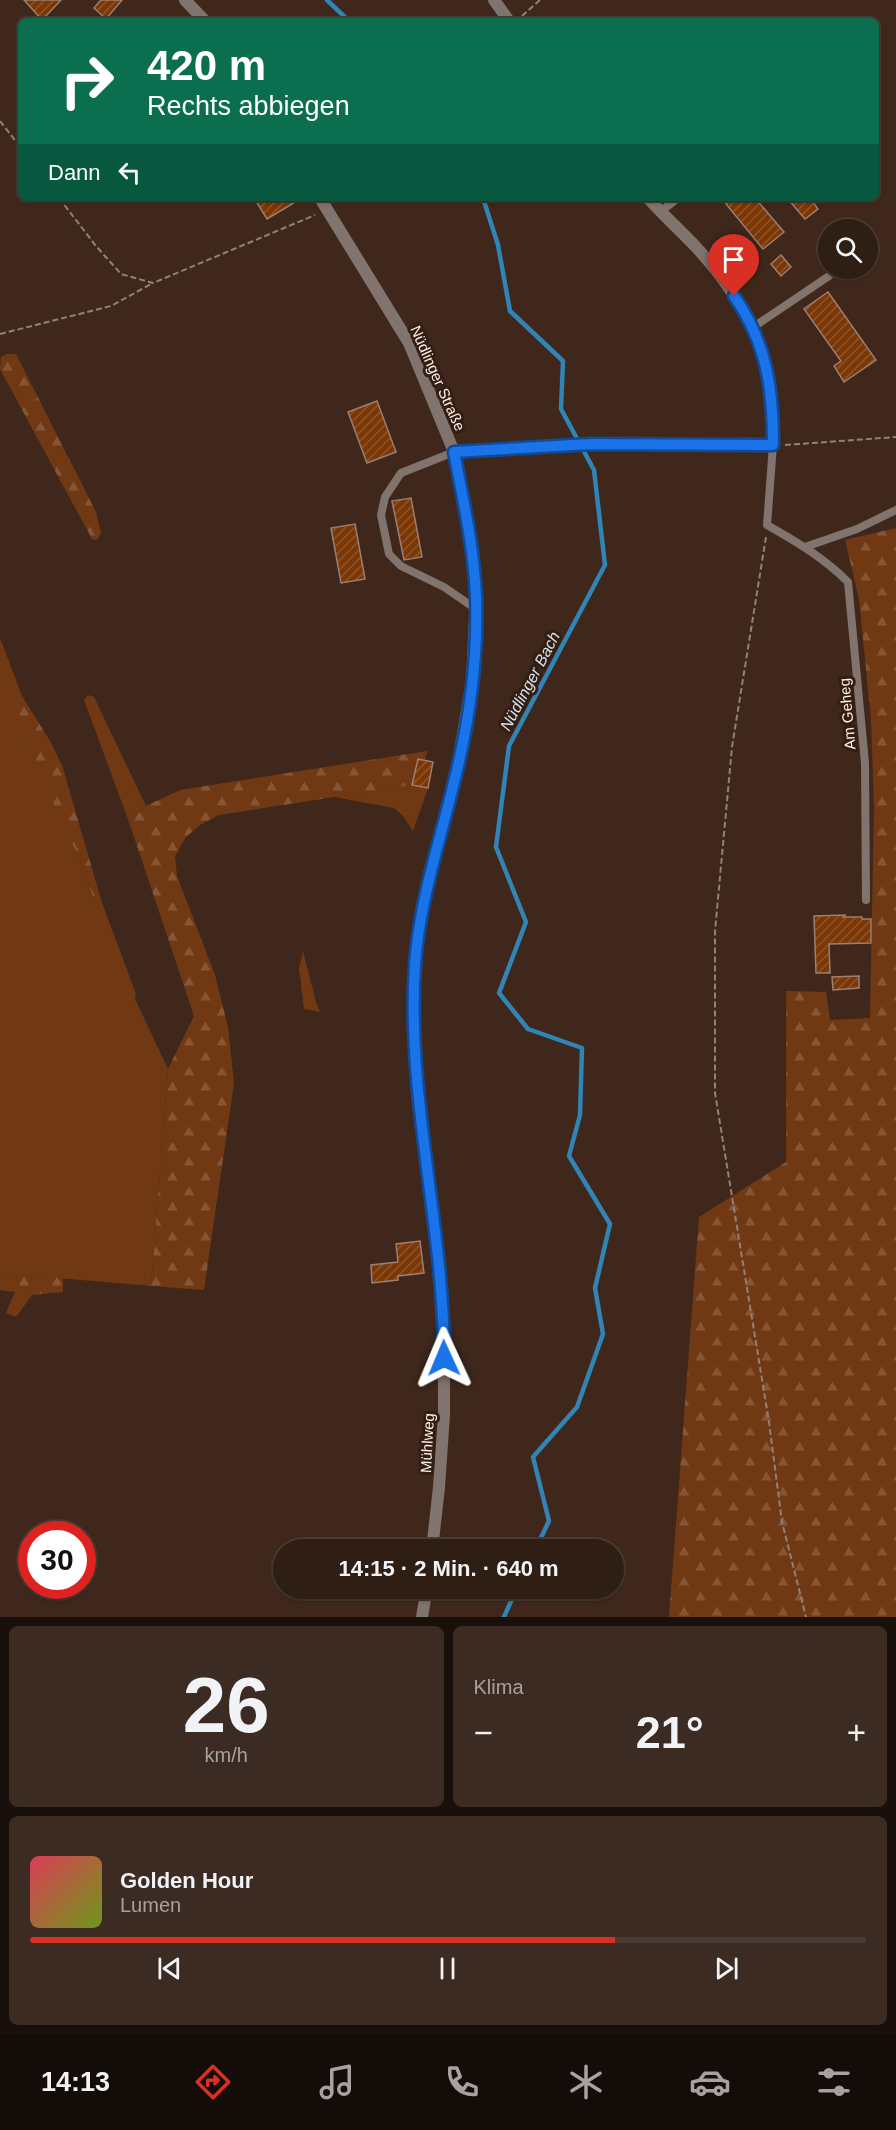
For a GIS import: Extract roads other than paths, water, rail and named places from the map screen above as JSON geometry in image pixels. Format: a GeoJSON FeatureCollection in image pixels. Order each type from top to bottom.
{"type":"FeatureCollection","features":[{"type":"Feature","properties":{"kind":"street"},"geometry":{"type":"LineString","coordinates":[[184,0],[202,18]]}},
{"type":"Feature","properties":{"kind":"street"},"geometry":{"type":"LineString","coordinates":[[494,0],[507,18]]}},
{"type":"Feature","properties":{"kind":"street","name":"Nüdlinger Straße"},"geometry":{"type":"LineString","coordinates":[[322,201],[409,343],[454,452],[468,523],[476,609],[472,681],[458,769],[430,870],[421,918],[413,1030],[417,1094],[441,1286],[444,1338]]}},
{"type":"Feature","properties":{"kind":"street"},"geometry":{"type":"LineString","coordinates":[[454,452],[591,444],[773,445],[773,404],[767,366],[747,316],[721,277],[697,248],[651,201]]}},
{"type":"Feature","properties":{"kind":"street","name":"Mühlweg"},"geometry":{"type":"LineString","coordinates":[[433,1539],[444,1415],[444,1338]]}},
{"type":"Feature","properties":{"kind":"street"},"geometry":{"type":"LineString","coordinates":[[422,1617],[425,1599]]}},
{"type":"Feature","properties":{"kind":"lane"},"geometry":{"type":"LineString","coordinates":[[660,212],[674,201]]}},
{"type":"Feature","properties":{"kind":"lane"},"geometry":{"type":"LineString","coordinates":[[752,328],[825,279]]}},
{"type":"Feature","properties":{"kind":"lane","name":"Am Geheg"},"geometry":{"type":"LineString","coordinates":[[773,445],[767,525],[805,547],[848,582],[865,763],[866,900]]}},
{"type":"Feature","properties":{"kind":"lane"},"geometry":{"type":"LineString","coordinates":[[454,452],[401,472],[385,497],[381,515],[389,554],[401,566],[444,587],[476,609]]}},
{"type":"Feature","properties":{"kind":"lane"},"geometry":{"type":"LineString","coordinates":[[805,547],[857,529],[896,510]]}},
{"type":"Feature","properties":{"kind":"waterway","name":"Nüdlinger Bach"},"geometry":{"type":"LineString","coordinates":[[327,0],[346,18]]}},
{"type":"Feature","properties":{"kind":"waterway","name":"Nüdlinger Bach"},"geometry":{"type":"LineString","coordinates":[[484,201],[498,245],[510,311],[563,361],[561,409],[594,470],[605,565],[509,746],[496,847],[526,922],[499,993],[528,1029],[582,1048],[580,1115],[569,1156],[610,1224],[595,1288],[603,1334],[577,1407],[533,1457],[549,1521],[540,1539]]}},
{"type":"Feature","properties":{"kind":"waterway","name":"Nüdlinger Bach"},"geometry":{"type":"LineString","coordinates":[[504,1617],[512,1599]]}}]}
